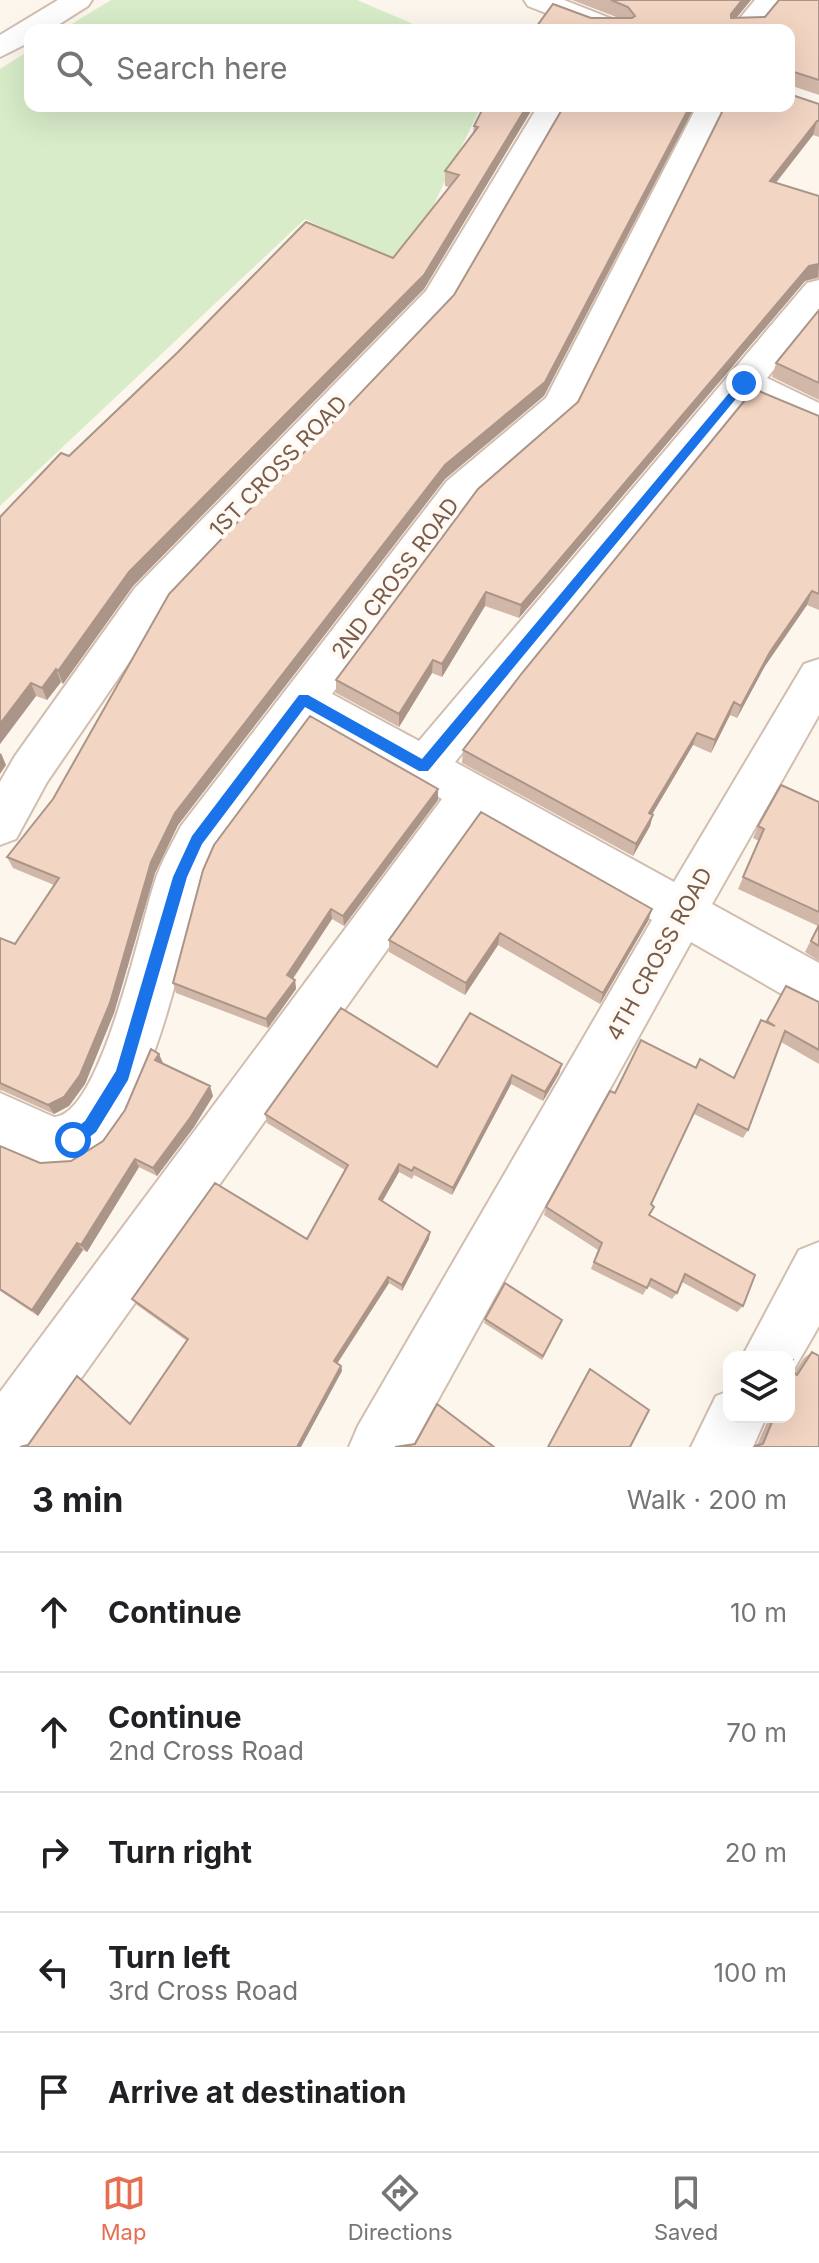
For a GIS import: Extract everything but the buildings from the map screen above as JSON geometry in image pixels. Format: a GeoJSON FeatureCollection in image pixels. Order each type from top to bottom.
{"type":"FeatureCollection","features":[{"type":"Feature","properties":{"kind":"street"},"geometry":{"type":"LineString","coordinates":[[39,24],[78,0]]}},
{"type":"Feature","properties":{"kind":"street"},"geometry":{"type":"LineString","coordinates":[[750,24],[770,0]]}},
{"type":"Feature","properties":{"kind":"street"},"geometry":{"type":"LineString","coordinates":[[548,2],[596,24]]}},
{"type":"Feature","properties":{"kind":"street"},"geometry":{"type":"LineString","coordinates":[[0,48],[24,33]]}},
{"type":"Feature","properties":{"kind":"street","name":"1ST CROSS ROAD"},"geometry":{"type":"LineString","coordinates":[[0,825],[16,761],[150,599],[439,299],[549,112]]}},
{"type":"Feature","properties":{"kind":"street","name":"2ND CROSS ROAD"},"geometry":{"type":"LineString","coordinates":[[0,1119],[49,1144],[73,1140],[90,1127],[122,1074],[180,877],[197,840],[461,491],[560,406],[709,112]]}},
{"type":"Feature","properties":{"kind":"street"},"geometry":{"type":"LineString","coordinates":[[424,767],[819,291]]}},
{"type":"Feature","properties":{"kind":"street"},"geometry":{"type":"LineString","coordinates":[[744,383],[819,418]]}},
{"type":"Feature","properties":{"kind":"street","name":"4TH CROSS ROAD"},"geometry":{"type":"LineString","coordinates":[[379,1447],[819,676]]}},
{"type":"Feature","properties":{"kind":"street"},"geometry":{"type":"LineString","coordinates":[[304,699],[819,989]]}},
{"type":"Feature","properties":{"kind":"street"},"geometry":{"type":"LineString","coordinates":[[0,1441],[472,794]]}},
{"type":"Feature","properties":{"kind":"street"},"geometry":{"type":"LineString","coordinates":[[774,1351],[819,1270]]}},
{"type":"Feature","properties":{"kind":"street"},"geometry":{"type":"LineString","coordinates":[[721,1447],[734,1423]]}},
{"type":"Feature","properties":{"kind":"green space"},"geometry":{"type":"Polygon","coordinates":[[[111,0],[357,0],[413,24],[72,24],[111,0]]]}},
{"type":"Feature","properties":{"kind":"green space"},"geometry":{"type":"Polygon","coordinates":[[[24,54],[24,112],[478,112],[404,267],[305,219],[0,506],[0,69],[24,54]]]}},
{"type":"Feature","properties":{"kind":"route"},"geometry":{"type":"LineString","coordinates":[[73,1140],[90,1127],[122,1074],[180,877],[197,840],[304,699],[424,767],[744,383]]}}]}
